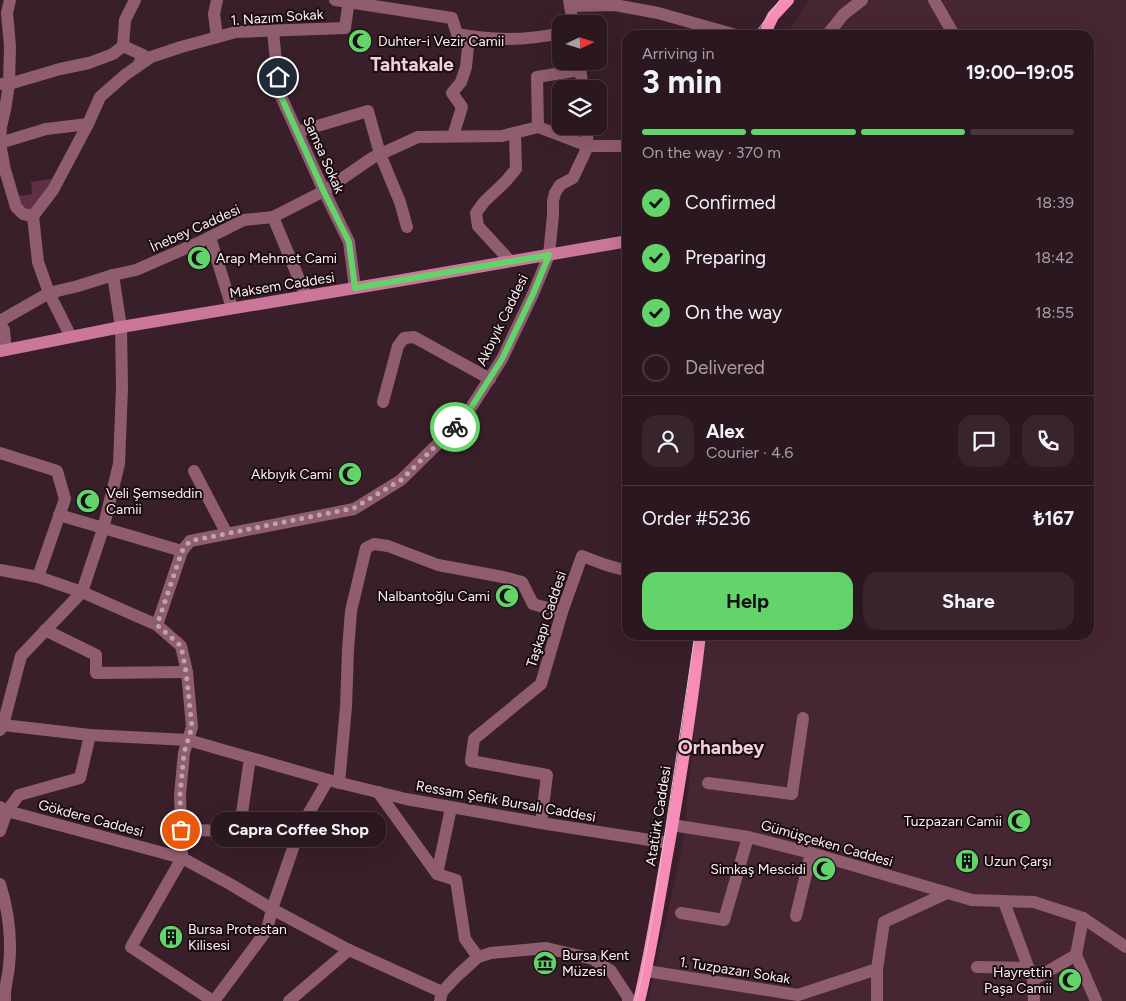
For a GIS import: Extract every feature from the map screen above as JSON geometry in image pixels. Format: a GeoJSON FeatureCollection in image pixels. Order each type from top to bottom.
{"type":"FeatureCollection","features":[{"type":"Feature","properties":{"kind":"main road"},"geometry":{"type":"LineString","coordinates":[[766,30],[780,0]]}},
{"type":"Feature","properties":{"kind":"main road"},"geometry":{"type":"LineString","coordinates":[[773,16],[788,0]]}},
{"type":"Feature","properties":{"kind":"main road","name":"Maksem Caddesi"},"geometry":{"type":"LineString","coordinates":[[3,350],[121,327],[622,242]]}},
{"type":"Feature","properties":{"kind":"main road","name":"Atatürk Caddesi"},"geometry":{"type":"LineString","coordinates":[[639,1001],[647,971],[669,843],[692,701],[699,640]]}},
{"type":"Feature","properties":{"kind":"street"},"geometry":{"type":"LineString","coordinates":[[10,0],[7,13],[10,46],[4,84],[5,110],[0,143],[2,171],[16,207],[23,214],[33,216],[38,262],[49,293],[71,337]]}},
{"type":"Feature","properties":{"kind":"street"},"geometry":{"type":"LineString","coordinates":[[4,84],[89,63],[113,54],[123,46],[125,20],[135,0]]}},
{"type":"Feature","properties":{"kind":"street"},"geometry":{"type":"LineString","coordinates":[[217,0],[214,14],[217,37]]}},
{"type":"Feature","properties":{"kind":"street"},"geometry":{"type":"LineString","coordinates":[[335,0],[452,18],[457,34],[481,38],[515,40],[552,35]]}},
{"type":"Feature","properties":{"kind":"street"},"geometry":{"type":"LineString","coordinates":[[831,30],[844,14],[862,0]]}},
{"type":"Feature","properties":{"kind":"street","name":"1. Nazım Sokak"},"geometry":{"type":"LineString","coordinates":[[33,216],[53,190],[100,97],[138,66],[152,57],[236,32],[345,28],[349,1]]}},
{"type":"Feature","properties":{"kind":"street"},"geometry":{"type":"LineString","coordinates":[[570,3],[657,6],[722,30]]}},
{"type":"Feature","properties":{"kind":"street"},"geometry":{"type":"LineString","coordinates":[[937,5],[951,30]]}},
{"type":"Feature","properties":{"kind":"street","name":"Samsa Sokak"},"geometry":{"type":"LineString","coordinates":[[273,31],[279,92],[324,192],[349,242],[355,288]]}},
{"type":"Feature","properties":{"kind":"street"},"geometry":{"type":"LineString","coordinates":[[453,136],[462,107],[452,93],[461,82],[466,67],[469,36]]}},
{"type":"Feature","properties":{"kind":"street"},"geometry":{"type":"LineString","coordinates":[[123,46],[143,55],[138,66]]}},
{"type":"Feature","properties":{"kind":"street"},"geometry":{"type":"LineString","coordinates":[[564,70],[536,77],[538,127],[588,146],[622,146]]}},
{"type":"Feature","properties":{"kind":"street"},"geometry":{"type":"LineString","coordinates":[[297,132],[368,111],[380,154],[400,202],[407,226]]}},
{"type":"Feature","properties":{"kind":"street"},"geometry":{"type":"LineString","coordinates":[[0,143],[46,129],[88,124]]}},
{"type":"Feature","properties":{"kind":"street","name":"İnebey Caddesi"},"geometry":{"type":"LineString","coordinates":[[0,322],[49,293],[136,270],[244,220],[272,217],[324,192],[372,158],[418,137],[502,136],[538,127]]}},
{"type":"Feature","properties":{"kind":"street"},"geometry":{"type":"LineString","coordinates":[[510,261],[478,226],[476,213],[516,169],[515,133]]}},
{"type":"Feature","properties":{"kind":"street"},"geometry":{"type":"LineString","coordinates":[[587,135],[588,146]]}},
{"type":"Feature","properties":{"kind":"street","name":"Akbıyık Caddesi"},"geometry":{"type":"LineString","coordinates":[[182,551],[190,541],[354,508],[401,480],[465,417],[502,359],[529,302],[549,255],[555,193],[560,185],[573,178],[588,146]]}},
{"type":"Feature","properties":{"kind":"street"},"geometry":{"type":"LineString","coordinates":[[272,217],[306,296]]}},
{"type":"Feature","properties":{"kind":"street"},"geometry":{"type":"LineString","coordinates":[[210,237],[232,308]]}},
{"type":"Feature","properties":{"kind":"street"},"geometry":{"type":"LineString","coordinates":[[1,727],[4,703],[20,656],[82,592],[103,529],[119,464],[122,388],[121,327],[113,275]]}},
{"type":"Feature","properties":{"kind":"street"},"geometry":{"type":"LineString","coordinates":[[0,322],[4,330],[3,350]]}},
{"type":"Feature","properties":{"kind":"street"},"geometry":{"type":"LineString","coordinates":[[383,402],[398,346],[404,338],[414,337],[490,379]]}},
{"type":"Feature","properties":{"kind":"street"},"geometry":{"type":"LineString","coordinates":[[0,453],[57,471],[65,499],[38,577]]}},
{"type":"Feature","properties":{"kind":"street"},"geometry":{"type":"LineString","coordinates":[[194,471],[226,534]]}},
{"type":"Feature","properties":{"kind":"street"},"geometry":{"type":"LineString","coordinates":[[59,515],[182,551],[157,625]]}},
{"type":"Feature","properties":{"kind":"street"},"geometry":{"type":"LineString","coordinates":[[0,570],[38,577],[82,592],[157,625],[181,646],[192,727],[184,753],[180,795],[182,858],[131,947],[214,1001],[267,930],[272,909],[300,828],[334,782],[346,707],[350,611],[366,548],[374,544],[388,546],[438,565],[522,582],[533,604],[562,612]]}},
{"type":"Feature","properties":{"kind":"street","name":"Taşkapı Caddesi"},"geometry":{"type":"LineString","coordinates":[[541,823],[547,775],[470,761],[474,739],[541,684],[562,612],[582,556],[622,569]]}},
{"type":"Feature","properties":{"kind":"street"},"geometry":{"type":"LineString","coordinates":[[45,630],[96,655],[96,673],[186,672]]}},
{"type":"Feature","properties":{"kind":"street"},"geometry":{"type":"LineString","coordinates":[[708,782],[792,794],[803,718]]}},
{"type":"Feature","properties":{"kind":"street","name":"Ressam Şefik Bursalı Caddesi"},"geometry":{"type":"LineString","coordinates":[[1,727],[90,735],[188,740],[334,782],[406,799],[669,843]]}},
{"type":"Feature","properties":{"kind":"street"},"geometry":{"type":"LineString","coordinates":[[0,831],[4,809],[19,795],[80,778],[90,735]]}},
{"type":"Feature","properties":{"kind":"street"},"geometry":{"type":"LineString","coordinates":[[192,830],[230,831],[238,827],[242,813],[250,758]]}},
{"type":"Feature","properties":{"kind":"street"},"geometry":{"type":"LineString","coordinates":[[378,792],[437,874],[456,880],[465,939],[478,957]]}},
{"type":"Feature","properties":{"kind":"street"},"geometry":{"type":"LineString","coordinates":[[437,874],[451,808]]}},
{"type":"Feature","properties":{"kind":"street","name":"Gökdere Caddesi"},"geometry":{"type":"LineString","coordinates":[[4,809],[182,858],[272,909],[441,997]]}},
{"type":"Feature","properties":{"kind":"street","name":"Gümüşçeken Caddesi"},"geometry":{"type":"LineString","coordinates":[[672,825],[748,837],[811,853],[972,900],[1034,902],[1083,918],[1126,947]]}},
{"type":"Feature","properties":{"kind":"street"},"geometry":{"type":"LineString","coordinates":[[681,913],[724,920],[748,837]]}},
{"type":"Feature","properties":{"kind":"street"},"geometry":{"type":"LineString","coordinates":[[796,916],[811,853]]}},
{"type":"Feature","properties":{"kind":"street"},"geometry":{"type":"LineString","coordinates":[[0,884],[10,926],[9,965],[3,1000]]}},
{"type":"Feature","properties":{"kind":"street"},"geometry":{"type":"LineString","coordinates":[[877,1001],[877,969],[884,922],[947,893]]}},
{"type":"Feature","properties":{"kind":"street"},"geometry":{"type":"LineString","coordinates":[[1004,902],[1033,980],[1034,1001]]}},
{"type":"Feature","properties":{"kind":"street"},"geometry":{"type":"LineString","coordinates":[[1083,918],[1076,955],[1096,1001]]}},
{"type":"Feature","properties":{"kind":"street"},"geometry":{"type":"LineString","coordinates":[[441,997],[456,976],[478,957],[492,953],[546,948],[592,959],[611,971],[628,997],[628,1001]]}},
{"type":"Feature","properties":{"kind":"street"},"geometry":{"type":"LineString","coordinates":[[289,1001],[349,950]]}},
{"type":"Feature","properties":{"kind":"street"},"geometry":{"type":"LineString","coordinates":[[1033,980],[1076,955]]}},
{"type":"Feature","properties":{"kind":"street"},"geometry":{"type":"LineString","coordinates":[[977,967],[1028,968]]}},
{"type":"Feature","properties":{"kind":"street","name":"1. Tuzpazarı Sokak"},"geometry":{"type":"LineString","coordinates":[[647,971],[769,996],[798,995],[877,969]]}},
{"type":"Feature","properties":{"kind":"shaded area"},"geometry":{"type":"Polygon","coordinates":[[[809,0],[1126,0],[1126,1001],[648,1001],[683,842],[703,640],[1094,640],[1094,30],[789,30],[809,0]]]}},
{"type":"Feature","properties":{"kind":"shaded area"},"geometry":{"type":"Polygon","coordinates":[[[63,177],[33,210],[23,206],[20,202],[18,196],[32,194],[31,182],[63,177]]]}},
{"type":"Feature","properties":{"kind":"tram line"},"geometry":{"type":"LineString","coordinates":[[758,30],[780,0]]}},
{"type":"Feature","properties":{"kind":"tram line"},"geometry":{"type":"LineString","coordinates":[[636,1001],[652,919],[694,640]]}},
{"type":"Feature","properties":{"kind":"way so far"},"geometry":{"type":"LineString","coordinates":[[181,830],[180,795],[184,753],[192,727],[186,672],[181,646],[157,625],[182,551],[190,541],[354,508],[401,480],[455,427]]}},
{"type":"Feature","properties":{"kind":"place","name":"Duhter-i Vezir Camii"},"geometry":{"type":"Point","coordinates":[360,41]}},
{"type":"Feature","properties":{"kind":"place","name":"Arap Mehmet Cami"},"geometry":{"type":"Point","coordinates":[199,258]}},
{"type":"Feature","properties":{"kind":"place","name":"Akbıyık Cami"},"geometry":{"type":"Point","coordinates":[350,474]}},
{"type":"Feature","properties":{"kind":"place","name":"Veli Şemseddin Camii"},"geometry":{"type":"Point","coordinates":[88,501]}},
{"type":"Feature","properties":{"kind":"place","name":"Nalbantoğlu Cami"},"geometry":{"type":"Point","coordinates":[507,596]}},
{"type":"Feature","properties":{"kind":"place","name":"Tuzpazarı Camii"},"geometry":{"type":"Point","coordinates":[1019,821]}},
{"type":"Feature","properties":{"kind":"place","name":"Capra Coffee Shop"},"geometry":{"type":"Point","coordinates":[181,830]}},
{"type":"Feature","properties":{"kind":"place","name":"Uzun Çarşı"},"geometry":{"type":"Point","coordinates":[967,861]}},
{"type":"Feature","properties":{"kind":"place","name":"Simkaş Mescidi"},"geometry":{"type":"Point","coordinates":[824,869]}},
{"type":"Feature","properties":{"kind":"place","name":"Bursa Protestan Kilisesi"},"geometry":{"type":"Point","coordinates":[171,937]}},
{"type":"Feature","properties":{"kind":"place","name":"Bursa Kent Müzesi"},"geometry":{"type":"Point","coordinates":[545,963]}},
{"type":"Feature","properties":{"kind":"place","name":"Hayrettin Paşa Camii"},"geometry":{"type":"Point","coordinates":[1070,980]}},
{"type":"Feature","properties":{"kind":"district","name":"Tahtakale"},"geometry":{"type":"Point","coordinates":[412,64]}},
{"type":"Feature","properties":{"kind":"district","name":"Orhanbey"},"geometry":{"type":"Point","coordinates":[721,747]}},
{"type":"Feature","properties":{"kind":"route"},"geometry":{"type":"LineString","coordinates":[[278,77],[279,92],[324,192],[349,242],[355,288],[549,255],[502,359],[465,417],[455,427]]}}]}
